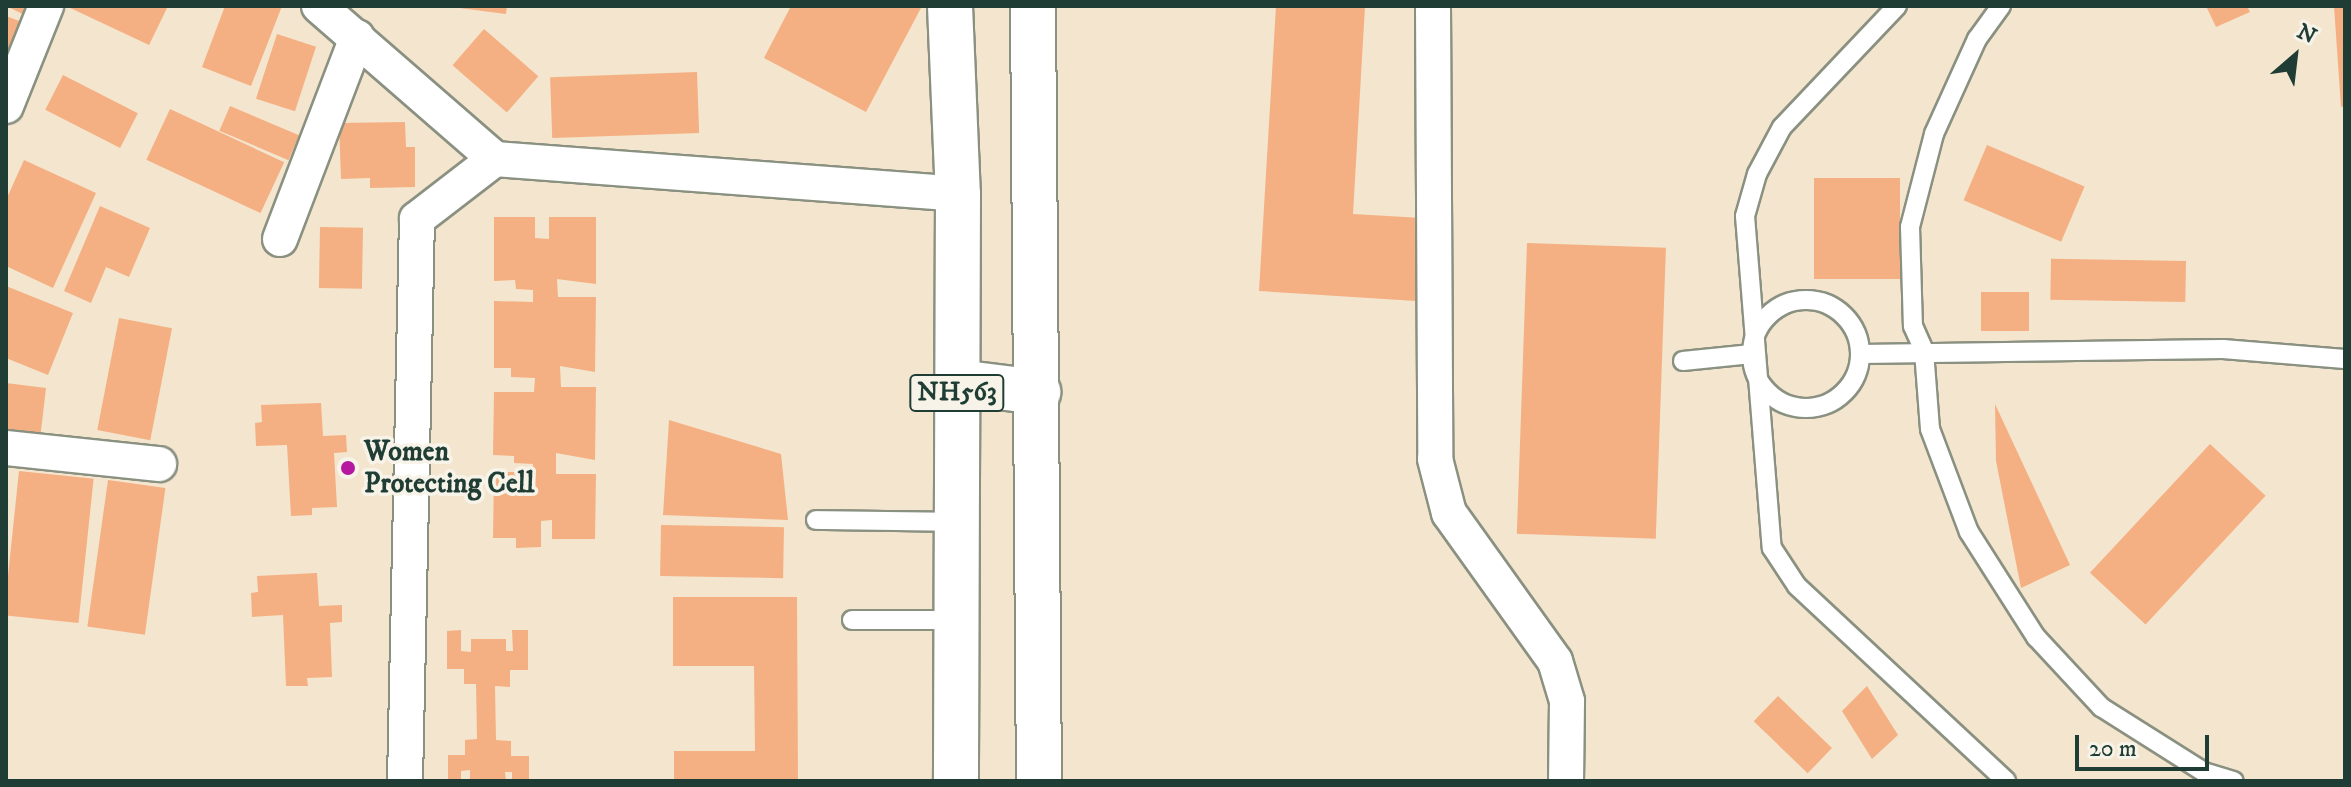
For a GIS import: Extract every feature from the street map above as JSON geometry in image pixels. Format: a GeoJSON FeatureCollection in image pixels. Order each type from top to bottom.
{"type":"FeatureCollection","features":[{"type":"Feature","properties":{"kind":"highway","name":"NH563"},"geometry":{"type":"LineString","coordinates":[[950,6],[958,194],[956,781]]}},
{"type":"Feature","properties":{"kind":"highway","name":"NH563"},"geometry":{"type":"LineString","coordinates":[[1033,6],[1039,781]]}},
{"type":"Feature","properties":{"kind":"highway"},"geometry":{"type":"LineString","coordinates":[[958,382],[1038,392]]}},
{"type":"Feature","properties":{"kind":"street"},"geometry":{"type":"LineString","coordinates":[[6,106],[46,6]]}},
{"type":"Feature","properties":{"kind":"street"},"geometry":{"type":"LineString","coordinates":[[319,6],[495,159],[958,194]]}},
{"type":"Feature","properties":{"kind":"street"},"geometry":{"type":"LineString","coordinates":[[1433,6],[1435,459],[1449,513],[1555,661],[1567,701],[1566,781]]}},
{"type":"Feature","properties":{"kind":"street"},"geometry":{"type":"LineString","coordinates":[[280,239],[357,37]]}},
{"type":"Feature","properties":{"kind":"street"},"geometry":{"type":"LineString","coordinates":[[405,781],[417,219],[495,159]]}},
{"type":"Feature","properties":{"kind":"street"},"geometry":{"type":"LineString","coordinates":[[6,448],[159,464]]}},
{"type":"Feature","properties":{"kind":"lane"},"geometry":{"type":"LineString","coordinates":[[1897,6],[1782,127],[1757,174],[1745,216],[1752,354],[1772,548],[1797,586],[2006,781]]}},
{"type":"Feature","properties":{"kind":"lane"},"geometry":{"type":"LineString","coordinates":[[2001,6],[1977,39],[1934,134],[1910,227],[1913,326],[1924,351],[1930,429],[1969,532],[2036,637],[2101,707],[2204,772],[2234,781]]}},
{"type":"Feature","properties":{"kind":"lane"},"geometry":{"type":"LineString","coordinates":[[1815,301],[1848,320],[1861,354],[1857,373],[1834,401],[1797,408],[1765,389],[1752,354],[1756,336],[1779,308],[1815,301]]}},
{"type":"Feature","properties":{"kind":"lane"},"geometry":{"type":"LineString","coordinates":[[1861,354],[2223,349],[2345,359]]}},
{"type":"Feature","properties":{"kind":"lane"},"geometry":{"type":"LineString","coordinates":[[1683,361],[1752,354]]}},
{"type":"Feature","properties":{"kind":"lane"},"geometry":{"type":"LineString","coordinates":[[816,520],[957,522]]}},
{"type":"Feature","properties":{"kind":"lane"},"geometry":{"type":"LineString","coordinates":[[852,620],[956,620]]}},
{"type":"Feature","properties":{"kind":"building"},"geometry":{"type":"Polygon","coordinates":[[[6,6],[33,6],[29,17],[6,6]]]}},
{"type":"Feature","properties":{"kind":"building"},"geometry":{"type":"Polygon","coordinates":[[[66,6],[168,6],[149,45],[66,6]]]}},
{"type":"Feature","properties":{"kind":"building"},"geometry":{"type":"Polygon","coordinates":[[[225,6],[282,6],[251,86],[202,67],[225,6]]]}},
{"type":"Feature","properties":{"kind":"building"},"geometry":{"type":"Polygon","coordinates":[[[444,6],[507,6],[506,14],[444,6]]]}},
{"type":"Feature","properties":{"kind":"building"},"geometry":{"type":"Polygon","coordinates":[[[791,6],[922,6],[866,112],[764,58],[791,6]]]}},
{"type":"Feature","properties":{"kind":"building"},"geometry":{"type":"Polygon","coordinates":[[[1276,6],[1365,6],[1353,214],[1422,218],[1416,301],[1259,291],[1276,6]]]}},
{"type":"Feature","properties":{"kind":"building"},"geometry":{"type":"Polygon","coordinates":[[[2206,6],[2247,6],[2250,12],[2216,27],[2206,6]]]}},
{"type":"Feature","properties":{"kind":"building"},"geometry":{"type":"Polygon","coordinates":[[[2334,6],[2345,6],[2345,106],[2341,107],[2334,6]]]}},
{"type":"Feature","properties":{"kind":"building"},"geometry":{"type":"Polygon","coordinates":[[[6,16],[30,25],[6,74],[6,16]]]}},
{"type":"Feature","properties":{"kind":"building"},"geometry":{"type":"Polygon","coordinates":[[[484,29],[538,76],[507,112],[453,65],[484,29]]]}},
{"type":"Feature","properties":{"kind":"building"},"geometry":{"type":"Polygon","coordinates":[[[277,34],[316,47],[295,111],[256,99],[277,34]]]}},
{"type":"Feature","properties":{"kind":"building"},"geometry":{"type":"Polygon","coordinates":[[[697,72],[699,133],[552,138],[550,77],[697,72]]]}},
{"type":"Feature","properties":{"kind":"building"},"geometry":{"type":"Polygon","coordinates":[[[63,75],[138,113],[120,148],[45,110],[63,75]]]}},
{"type":"Feature","properties":{"kind":"building"},"geometry":{"type":"Polygon","coordinates":[[[230,106],[299,135],[288,160],[219,131],[230,106]]]}},
{"type":"Feature","properties":{"kind":"building"},"geometry":{"type":"Polygon","coordinates":[[[170,109],[284,162],[261,213],[146,160],[170,109]]]}},
{"type":"Feature","properties":{"kind":"building"},"geometry":{"type":"Polygon","coordinates":[[[405,122],[406,147],[415,147],[415,187],[370,188],[370,178],[341,179],[339,123],[405,122]]]}},
{"type":"Feature","properties":{"kind":"building"},"geometry":{"type":"Polygon","coordinates":[[[1987,145],[2085,186],[2061,242],[1964,200],[1987,145]]]}},
{"type":"Feature","properties":{"kind":"building"},"geometry":{"type":"Polygon","coordinates":[[[24,160],[96,193],[53,288],[6,266],[6,200],[24,160]]]}},
{"type":"Feature","properties":{"kind":"building"},"geometry":{"type":"Polygon","coordinates":[[[1814,178],[1900,178],[1900,279],[1814,279],[1814,178]]]}},
{"type":"Feature","properties":{"kind":"building"},"geometry":{"type":"Polygon","coordinates":[[[100,206],[150,228],[129,277],[106,267],[91,303],[64,291],[100,206]]]}},
{"type":"Feature","properties":{"kind":"building"},"geometry":{"type":"Polygon","coordinates":[[[494,217],[535,217],[535,238],[549,239],[549,217],[596,217],[596,284],[557,279],[558,297],[596,297],[595,372],[560,366],[561,387],[596,387],[595,460],[556,453],[556,474],[596,474],[595,539],[552,539],[552,520],[541,521],[541,547],[516,548],[516,538],[493,538],[494,472],[532,472],[533,464],[514,463],[514,456],[493,455],[494,392],[534,392],[535,378],[511,377],[511,368],[494,368],[494,301],[533,302],[533,290],[516,289],[515,280],[494,281],[494,217]]]}},
{"type":"Feature","properties":{"kind":"building"},"geometry":{"type":"Polygon","coordinates":[[[320,227],[363,228],[362,289],[319,288],[320,227]]]}},
{"type":"Feature","properties":{"kind":"building"},"geometry":{"type":"Polygon","coordinates":[[[1527,243],[1666,248],[1656,539],[1517,534],[1527,243]]]}},
{"type":"Feature","properties":{"kind":"building"},"geometry":{"type":"Polygon","coordinates":[[[2051,259],[2186,261],[2185,302],[2050,300],[2051,259]]]}},
{"type":"Feature","properties":{"kind":"building"},"geometry":{"type":"Polygon","coordinates":[[[6,286],[73,313],[48,375],[6,358],[6,286]]]}},
{"type":"Feature","properties":{"kind":"building"},"geometry":{"type":"Polygon","coordinates":[[[1981,292],[2029,292],[2029,331],[1981,331],[1981,292]]]}},
{"type":"Feature","properties":{"kind":"building"},"geometry":{"type":"Polygon","coordinates":[[[119,318],[172,328],[150,440],[97,430],[119,318]]]}},
{"type":"Feature","properties":{"kind":"building"},"geometry":{"type":"Polygon","coordinates":[[[6,383],[46,388],[40,439],[6,434],[6,383]]]}},
{"type":"Feature","properties":{"kind":"building"},"geometry":{"type":"Polygon","coordinates":[[[321,403],[323,436],[346,435],[347,452],[334,453],[337,507],[312,508],[312,515],[291,516],[287,445],[256,446],[255,423],[262,422],[261,405],[321,403]]]}},
{"type":"Feature","properties":{"kind":"building"},"geometry":{"type":"Polygon","coordinates":[[[1995,404],[2070,565],[2021,588],[1996,461],[1995,404]]]}},
{"type":"Feature","properties":{"kind":"building"},"geometry":{"type":"Polygon","coordinates":[[[669,420],[781,454],[788,520],[663,515],[669,420]]]}},
{"type":"Feature","properties":{"kind":"building"},"geometry":{"type":"Polygon","coordinates":[[[2210,444],[2266,496],[2146,625],[2090,573],[2210,444]]]}},
{"type":"Feature","properties":{"kind":"building"},"geometry":{"type":"Polygon","coordinates":[[[19,471],[94,479],[78,623],[6,615],[19,471]]]}},
{"type":"Feature","properties":{"kind":"building"},"geometry":{"type":"Polygon","coordinates":[[[108,480],[165,488],[145,635],[87,627],[108,480]]]}},
{"type":"Feature","properties":{"kind":"building"},"geometry":{"type":"Polygon","coordinates":[[[661,525],[784,527],[783,578],[660,576],[661,525]]]}},
{"type":"Feature","properties":{"kind":"building"},"geometry":{"type":"Polygon","coordinates":[[[317,573],[319,606],[342,605],[342,622],[330,623],[332,677],[307,678],[308,686],[286,686],[283,615],[252,617],[251,593],[258,592],[257,576],[317,573]]]}},
{"type":"Feature","properties":{"kind":"building"},"geometry":{"type":"Polygon","coordinates":[[[673,597],[797,597],[798,781],[674,781],[674,751],[755,751],[754,666],[673,666],[673,597]]]}},
{"type":"Feature","properties":{"kind":"building"},"geometry":{"type":"Polygon","coordinates":[[[461,630],[461,651],[471,652],[471,639],[506,639],[506,651],[513,651],[512,630],[528,630],[528,670],[510,670],[510,687],[495,686],[496,740],[511,741],[511,756],[529,756],[529,781],[512,781],[512,772],[505,772],[506,781],[470,781],[470,770],[461,771],[461,781],[448,781],[448,755],[465,755],[465,740],[477,739],[476,684],[464,684],[464,669],[447,669],[447,631],[461,630]]]}},
{"type":"Feature","properties":{"kind":"building"},"geometry":{"type":"Polygon","coordinates":[[[1867,686],[1898,735],[1872,759],[1842,711],[1867,686]]]}},
{"type":"Feature","properties":{"kind":"building"},"geometry":{"type":"Polygon","coordinates":[[[1778,696],[1832,748],[1808,773],[1754,721],[1778,696]]]}},
{"type":"Feature","properties":{"kind":"place","name":"Women Protecting Cell"},"geometry":{"type":"Point","coordinates":[348,468]}}]}
